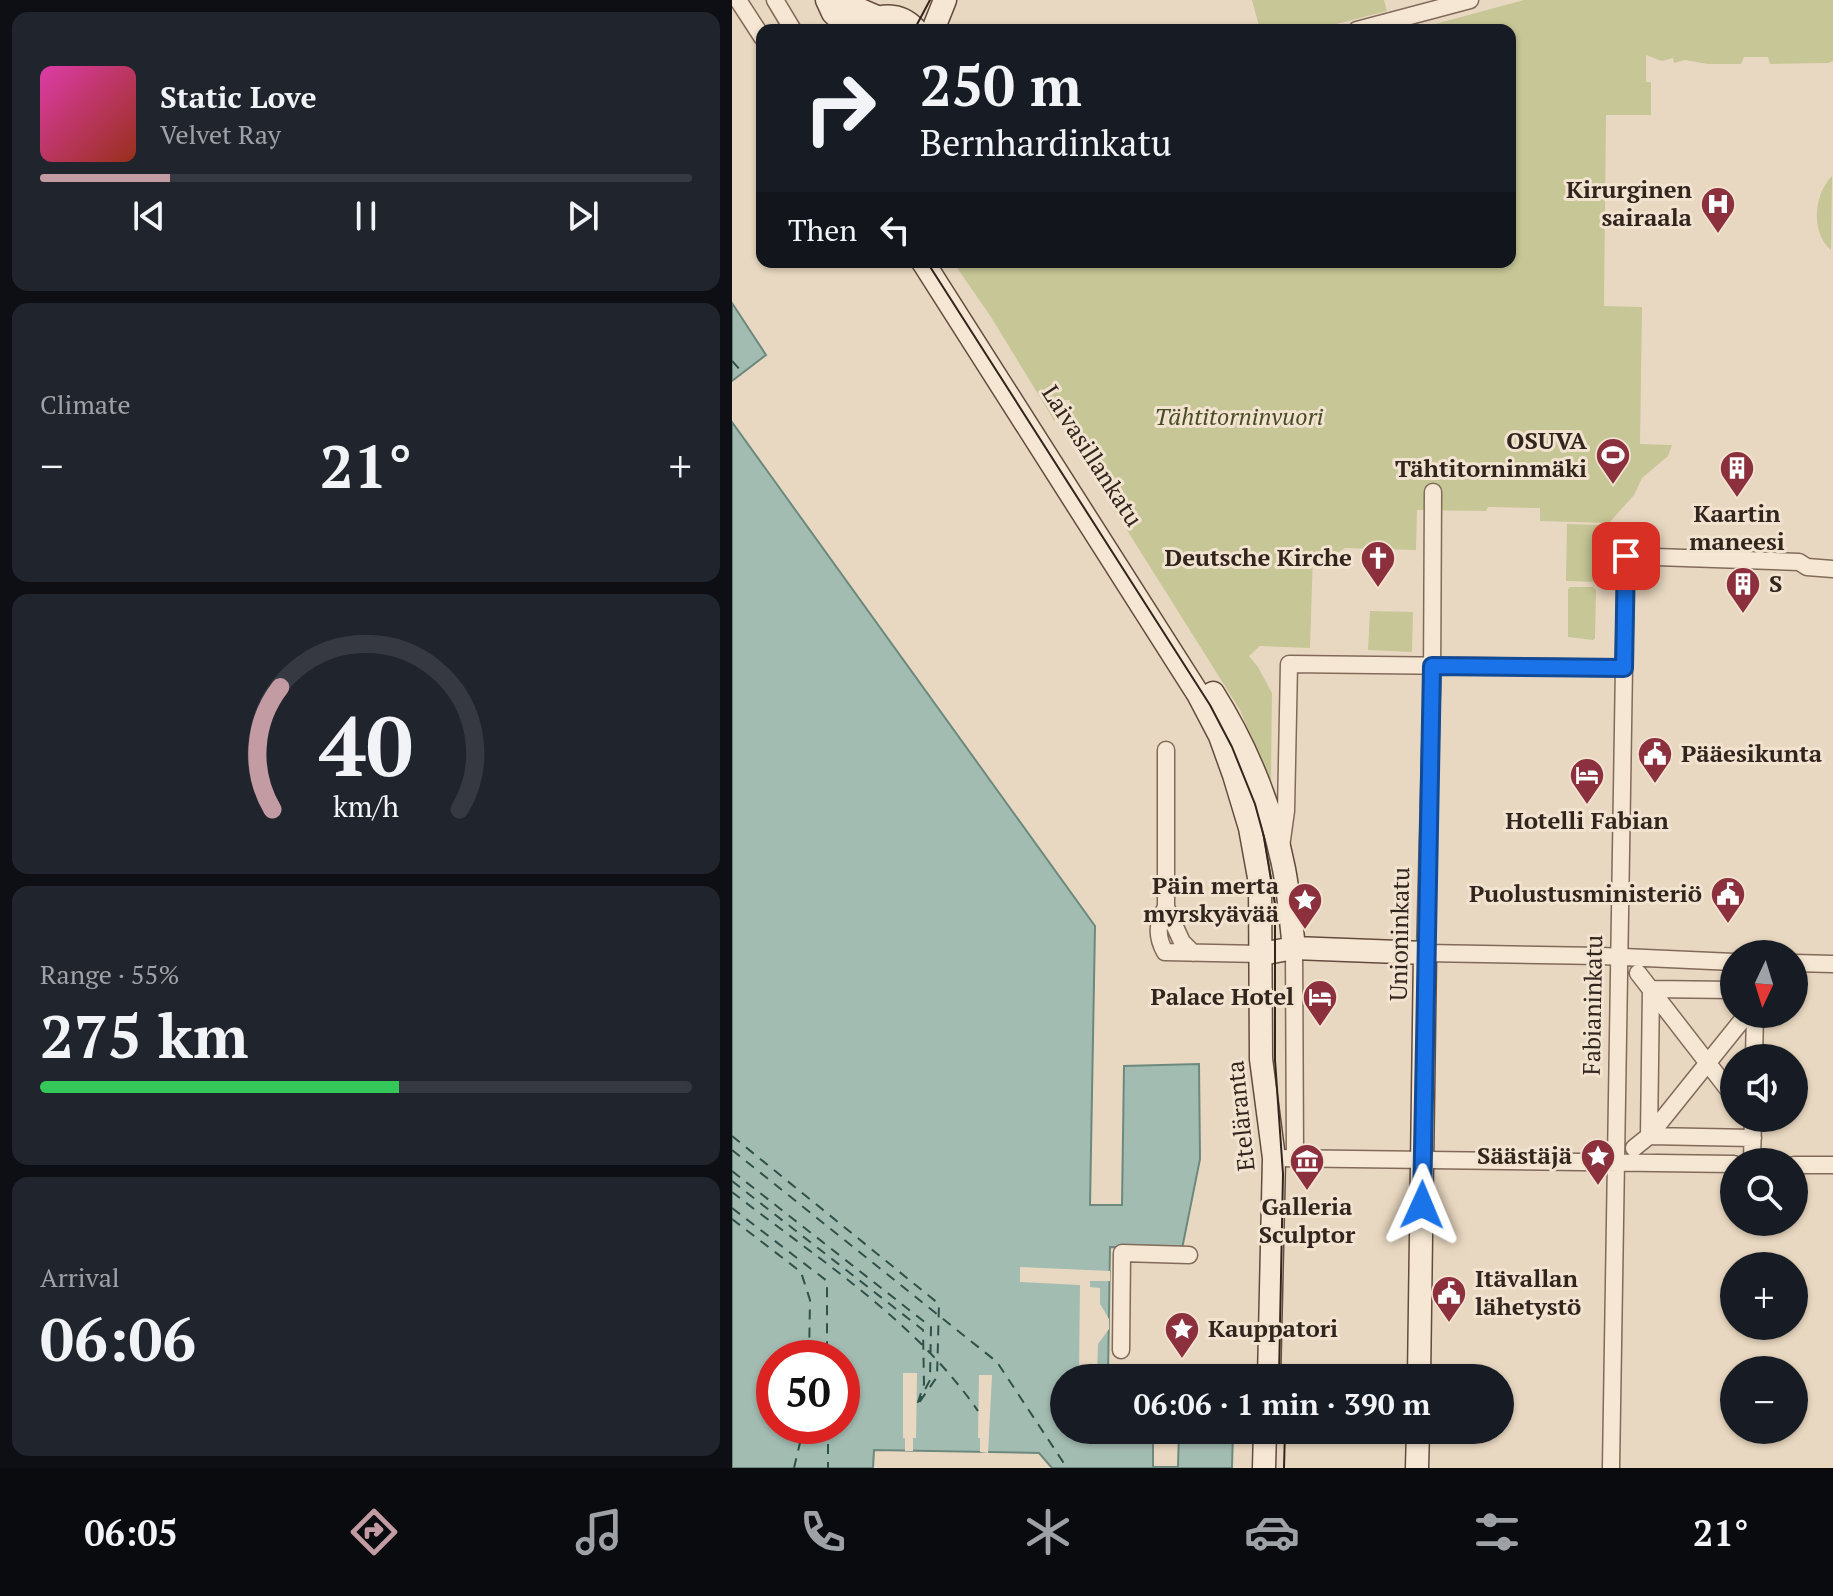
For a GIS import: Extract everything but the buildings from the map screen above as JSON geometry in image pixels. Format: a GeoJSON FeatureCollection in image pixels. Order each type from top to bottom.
{"type":"FeatureCollection","features":[{"type":"Feature","properties":{"kind":"main road"},"geometry":{"type":"LineString","coordinates":[[827,0],[833,13],[845,24]]}},
{"type":"Feature","properties":{"kind":"main road"},"geometry":{"type":"LineString","coordinates":[[837,0],[877,21],[905,20],[909,24]]}},
{"type":"Feature","properties":{"kind":"main road"},"geometry":{"type":"LineString","coordinates":[[877,21],[908,0]]}},
{"type":"Feature","properties":{"kind":"main road"},"geometry":{"type":"LineString","coordinates":[[935,24],[945,0]]}},
{"type":"Feature","properties":{"kind":"main road","name":"Laivasillankatu"},"geometry":{"type":"LineString","coordinates":[[927,268],[1204,705],[1231,767],[1255,849]]}},
{"type":"Feature","properties":{"kind":"main road","name":"Laivasillankatu"},"geometry":{"type":"LineString","coordinates":[[942,268],[1225,712],[1256,780],[1280,852]]}},
{"type":"Feature","properties":{"kind":"main road","name":"Eteläranta"},"geometry":{"type":"LineString","coordinates":[[1255,849],[1261,901],[1261,1059],[1285,1158],[1270,1364]]}},
{"type":"Feature","properties":{"kind":"main road","name":"Eteläranta"},"geometry":{"type":"LineString","coordinates":[[1280,852],[1294,948]]}},
{"type":"Feature","properties":{"kind":"main road"},"geometry":{"type":"LineString","coordinates":[[1261,954],[1294,948],[1425,953]]}},
{"type":"Feature","properties":{"kind":"main road","name":"Unioninkatu"},"geometry":{"type":"LineString","coordinates":[[1419,1364],[1425,953]]}},
{"type":"Feature","properties":{"kind":"main road"},"geometry":{"type":"LineString","coordinates":[[1264,1468],[1265,1444]]}},
{"type":"Feature","properties":{"kind":"main road"},"geometry":{"type":"LineString","coordinates":[[1417,1468],[1418,1444]]}},
{"type":"Feature","properties":{"kind":"street"},"geometry":{"type":"LineString","coordinates":[[738,0],[756,28]]}},
{"type":"Feature","properties":{"kind":"street"},"geometry":{"type":"LineString","coordinates":[[775,0],[789,24]]}},
{"type":"Feature","properties":{"kind":"street"},"geometry":{"type":"LineString","coordinates":[[1380,24],[1470,0]]}},
{"type":"Feature","properties":{"kind":"street","name":"Unioninkatu"},"geometry":{"type":"LineString","coordinates":[[1425,953],[1433,492]]}},
{"type":"Feature","properties":{"kind":"street","name":"Fabianinkatu"},"geometry":{"type":"LineString","coordinates":[[1611,1468],[1626,550],[1689,559],[1799,562],[1807,567],[1833,569]]}},
{"type":"Feature","properties":{"kind":"street","name":"Eteläranta"},"geometry":{"type":"LineString","coordinates":[[1280,852],[1286,811],[1289,664],[1432,666]]}},
{"type":"Feature","properties":{"kind":"street"},"geometry":{"type":"LineString","coordinates":[[1432,666],[1624,668]]}},
{"type":"Feature","properties":{"kind":"street"},"geometry":{"type":"LineString","coordinates":[[1166,750],[1166,907],[1182,942],[1193,953]]}},
{"type":"Feature","properties":{"kind":"street"},"geometry":{"type":"LineString","coordinates":[[1166,907],[1159,921],[1158,935],[1165,952],[1261,954]]}},
{"type":"Feature","properties":{"kind":"street","name":"Eteläranta"},"geometry":{"type":"LineString","coordinates":[[1285,1158],[1294,948]]}},
{"type":"Feature","properties":{"kind":"street"},"geometry":{"type":"LineString","coordinates":[[1425,953],[1720,961]]}},
{"type":"Feature","properties":{"kind":"street"},"geometry":{"type":"LineString","coordinates":[[1808,963],[1833,964]]}},
{"type":"Feature","properties":{"kind":"street"},"geometry":{"type":"LineString","coordinates":[[1638,973],[1720,1079]]}},
{"type":"Feature","properties":{"kind":"street"},"geometry":{"type":"LineString","coordinates":[[1651,989],[1720,990]]}},
{"type":"Feature","properties":{"kind":"street"},"geometry":{"type":"LineString","coordinates":[[1649,1136],[1651,989]]}},
{"type":"Feature","properties":{"kind":"street"},"geometry":{"type":"LineString","coordinates":[[1634,1148],[1649,1136],[1736,1028]]}},
{"type":"Feature","properties":{"kind":"street"},"geometry":{"type":"LineString","coordinates":[[1649,1136],[1720,1128]]}},
{"type":"Feature","properties":{"kind":"street"},"geometry":{"type":"LineString","coordinates":[[1285,1158],[1720,1164]]}},
{"type":"Feature","properties":{"kind":"street"},"geometry":{"type":"LineString","coordinates":[[1808,1165],[1833,1165]]}},
{"type":"Feature","properties":{"kind":"street"},"geometry":{"type":"LineString","coordinates":[[1121,1350],[1122,1253],[1189,1255]]}},
{"type":"Feature","properties":{"kind":"green space"},"geometry":{"type":"Polygon","coordinates":[[[1252,0],[1384,0],[1387,11],[1336,24],[1258,24],[1252,0]]]}},
{"type":"Feature","properties":{"kind":"green space","name":"Tähtitorninvuori"},"geometry":{"type":"Polygon","coordinates":[[[1524,0],[1833,0],[1833,61],[1770,64],[1768,57],[1744,57],[1741,64],[1685,60],[1674,63],[1673,58],[1662,61],[1646,55],[1646,82],[1651,82],[1651,115],[1606,115],[1604,306],[1642,307],[1640,444],[1672,445],[1668,456],[1642,478],[1634,495],[1609,523],[1540,521],[1540,508],[1417,510],[1416,550],[1345,548],[1336,554],[1313,553],[1310,648],[1260,646],[1249,656],[1272,693],[1271,784],[1240,710],[1071,441],[1070,400],[1054,400],[1055,422],[957,268],[1516,268],[1516,24],[1435,24],[1524,0]]]}},
{"type":"Feature","properties":{"kind":"green space"},"geometry":{"type":"Polygon","coordinates":[[[1832,176],[1831,250],[1820,233],[1817,213],[1821,193],[1832,176]]]}},
{"type":"Feature","properties":{"kind":"green space"},"geometry":{"type":"Polygon","coordinates":[[[1567,524],[1601,525],[1600,582],[1566,581],[1567,524]]]}},
{"type":"Feature","properties":{"kind":"green space"},"geometry":{"type":"Polygon","coordinates":[[[1570,587],[1593,587],[1596,590],[1593,640],[1568,637],[1570,587]]]}},
{"type":"Feature","properties":{"kind":"green space"},"geometry":{"type":"Polygon","coordinates":[[[1370,611],[1413,612],[1412,652],[1368,650],[1370,611]]]}},
{"type":"Feature","properties":{"kind":"shaded area"},"geometry":{"type":"Polygon","coordinates":[[[732,303],[766,355],[732,381],[732,303]]]}},
{"type":"Feature","properties":{"kind":"shaded area"},"geometry":{"type":"Polygon","coordinates":[[[732,422],[1095,926],[1090,1205],[1122,1205],[1124,1066],[1199,1064],[1200,1159],[1182,1249],[1110,1247],[1108,1364],[1050,1364],[1050,1444],[1153,1444],[1153,1467],[1178,1467],[1179,1444],[1233,1444],[1232,1468],[1052,1468],[1039,1453],[874,1450],[873,1468],[732,1468],[732,422]]]}},
{"type":"Feature","properties":{"kind":"pier"},"geometry":{"type":"Polygon","coordinates":[[[1020,1267],[1110,1271],[1110,1281],[1090,1281],[1090,1287],[1100,1288],[1100,1304],[1109,1319],[1109,1329],[1098,1344],[1097,1364],[1079,1364],[1080,1285],[1020,1282],[1020,1267]]]}},
{"type":"Feature","properties":{"kind":"pier"},"geometry":{"type":"Polygon","coordinates":[[[903,1373],[917,1373],[913,1451],[905,1451],[903,1438],[903,1373]]]}},
{"type":"Feature","properties":{"kind":"pier"},"geometry":{"type":"Polygon","coordinates":[[[979,1375],[992,1375],[988,1453],[980,1452],[978,1438],[979,1375]]]}},
{"type":"Feature","properties":{"kind":"ferry route"},"geometry":{"type":"LineString","coordinates":[[732,361],[743,373]]}},
{"type":"Feature","properties":{"kind":"ferry route"},"geometry":{"type":"LineString","coordinates":[[732,1136],[939,1304],[937,1377],[916,1407]]}},
{"type":"Feature","properties":{"kind":"ferry route"},"geometry":{"type":"LineString","coordinates":[[732,1150],[997,1362],[1067,1468]]}},
{"type":"Feature","properties":{"kind":"ferry route"},"geometry":{"type":"LineString","coordinates":[[732,1171],[931,1327],[930,1380],[920,1399]]}},
{"type":"Feature","properties":{"kind":"ferry route"},"geometry":{"type":"LineString","coordinates":[[732,1181],[923,1330],[924,1384],[917,1405]]}},
{"type":"Feature","properties":{"kind":"ferry route"},"geometry":{"type":"LineString","coordinates":[[732,1192],[895,1319],[953,1378],[978,1411]]}},
{"type":"Feature","properties":{"kind":"ferry route"},"geometry":{"type":"LineString","coordinates":[[732,1208],[827,1281],[827,1340]]}},
{"type":"Feature","properties":{"kind":"ferry route"},"geometry":{"type":"LineString","coordinates":[[732,1219],[801,1272],[810,1300],[809,1340]]}},
{"type":"Feature","properties":{"kind":"ferry route"},"geometry":{"type":"LineString","coordinates":[[794,1468],[800,1444]]}},
{"type":"Feature","properties":{"kind":"ferry route"},"geometry":{"type":"LineString","coordinates":[[828,1444],[828,1468]]}},
{"type":"Feature","properties":{"kind":"tram line"},"geometry":{"type":"LineString","coordinates":[[917,24],[930,0]]}},
{"type":"Feature","properties":{"kind":"tram line"},"geometry":{"type":"LineString","coordinates":[[931,268],[1210,705],[1232,747],[1255,804],[1275,904],[1275,1060],[1283,1174],[1279,1364]]}},
{"type":"Feature","properties":{"kind":"tram line"},"geometry":{"type":"LineString","coordinates":[[1284,1468],[1285,1444]]}},
{"type":"Feature","properties":{"kind":"place","name":"Kirurginen sairaala"},"geometry":{"type":"Point","coordinates":[1718,235]}},
{"type":"Feature","properties":{"kind":"place","name":"OSUVA Tähtitorninmäki"},"geometry":{"type":"Point","coordinates":[1613,486]}},
{"type":"Feature","properties":{"kind":"place","name":"Kaartin maneesi"},"geometry":{"type":"Point","coordinates":[1737,499]}},
{"type":"Feature","properties":{"kind":"place","name":"Deutsche Kirche"},"geometry":{"type":"Point","coordinates":[1378,589]}},
{"type":"Feature","properties":{"kind":"place","name":"S"},"geometry":{"type":"Point","coordinates":[1743,615]}},
{"type":"Feature","properties":{"kind":"place","name":"Pääesikunta"},"geometry":{"type":"Point","coordinates":[1655,785]}},
{"type":"Feature","properties":{"kind":"place","name":"Hotelli Fabian"},"geometry":{"type":"Point","coordinates":[1587,806]}},
{"type":"Feature","properties":{"kind":"place","name":"Puolustusministeriö"},"geometry":{"type":"Point","coordinates":[1728,925]}},
{"type":"Feature","properties":{"kind":"place","name":"Päin merta myrskyävää"},"geometry":{"type":"Point","coordinates":[1305,931]}},
{"type":"Feature","properties":{"kind":"place","name":"Palace Hotel"},"geometry":{"type":"Point","coordinates":[1320,1028]}},
{"type":"Feature","properties":{"kind":"place","name":"Säästäjä"},"geometry":{"type":"Point","coordinates":[1598,1187]}},
{"type":"Feature","properties":{"kind":"place","name":"Galleria Sculptor"},"geometry":{"type":"Point","coordinates":[1307,1192]}},
{"type":"Feature","properties":{"kind":"place","name":"Itävallan lähetystö"},"geometry":{"type":"Point","coordinates":[1449,1324]}},
{"type":"Feature","properties":{"kind":"place","name":"Kauppatori"},"geometry":{"type":"Point","coordinates":[1182,1360]}},
{"type":"Feature","properties":{"kind":"route"},"geometry":{"type":"LineString","coordinates":[[1422,1205],[1432,666],[1624,668],[1626,556]]}}]}
